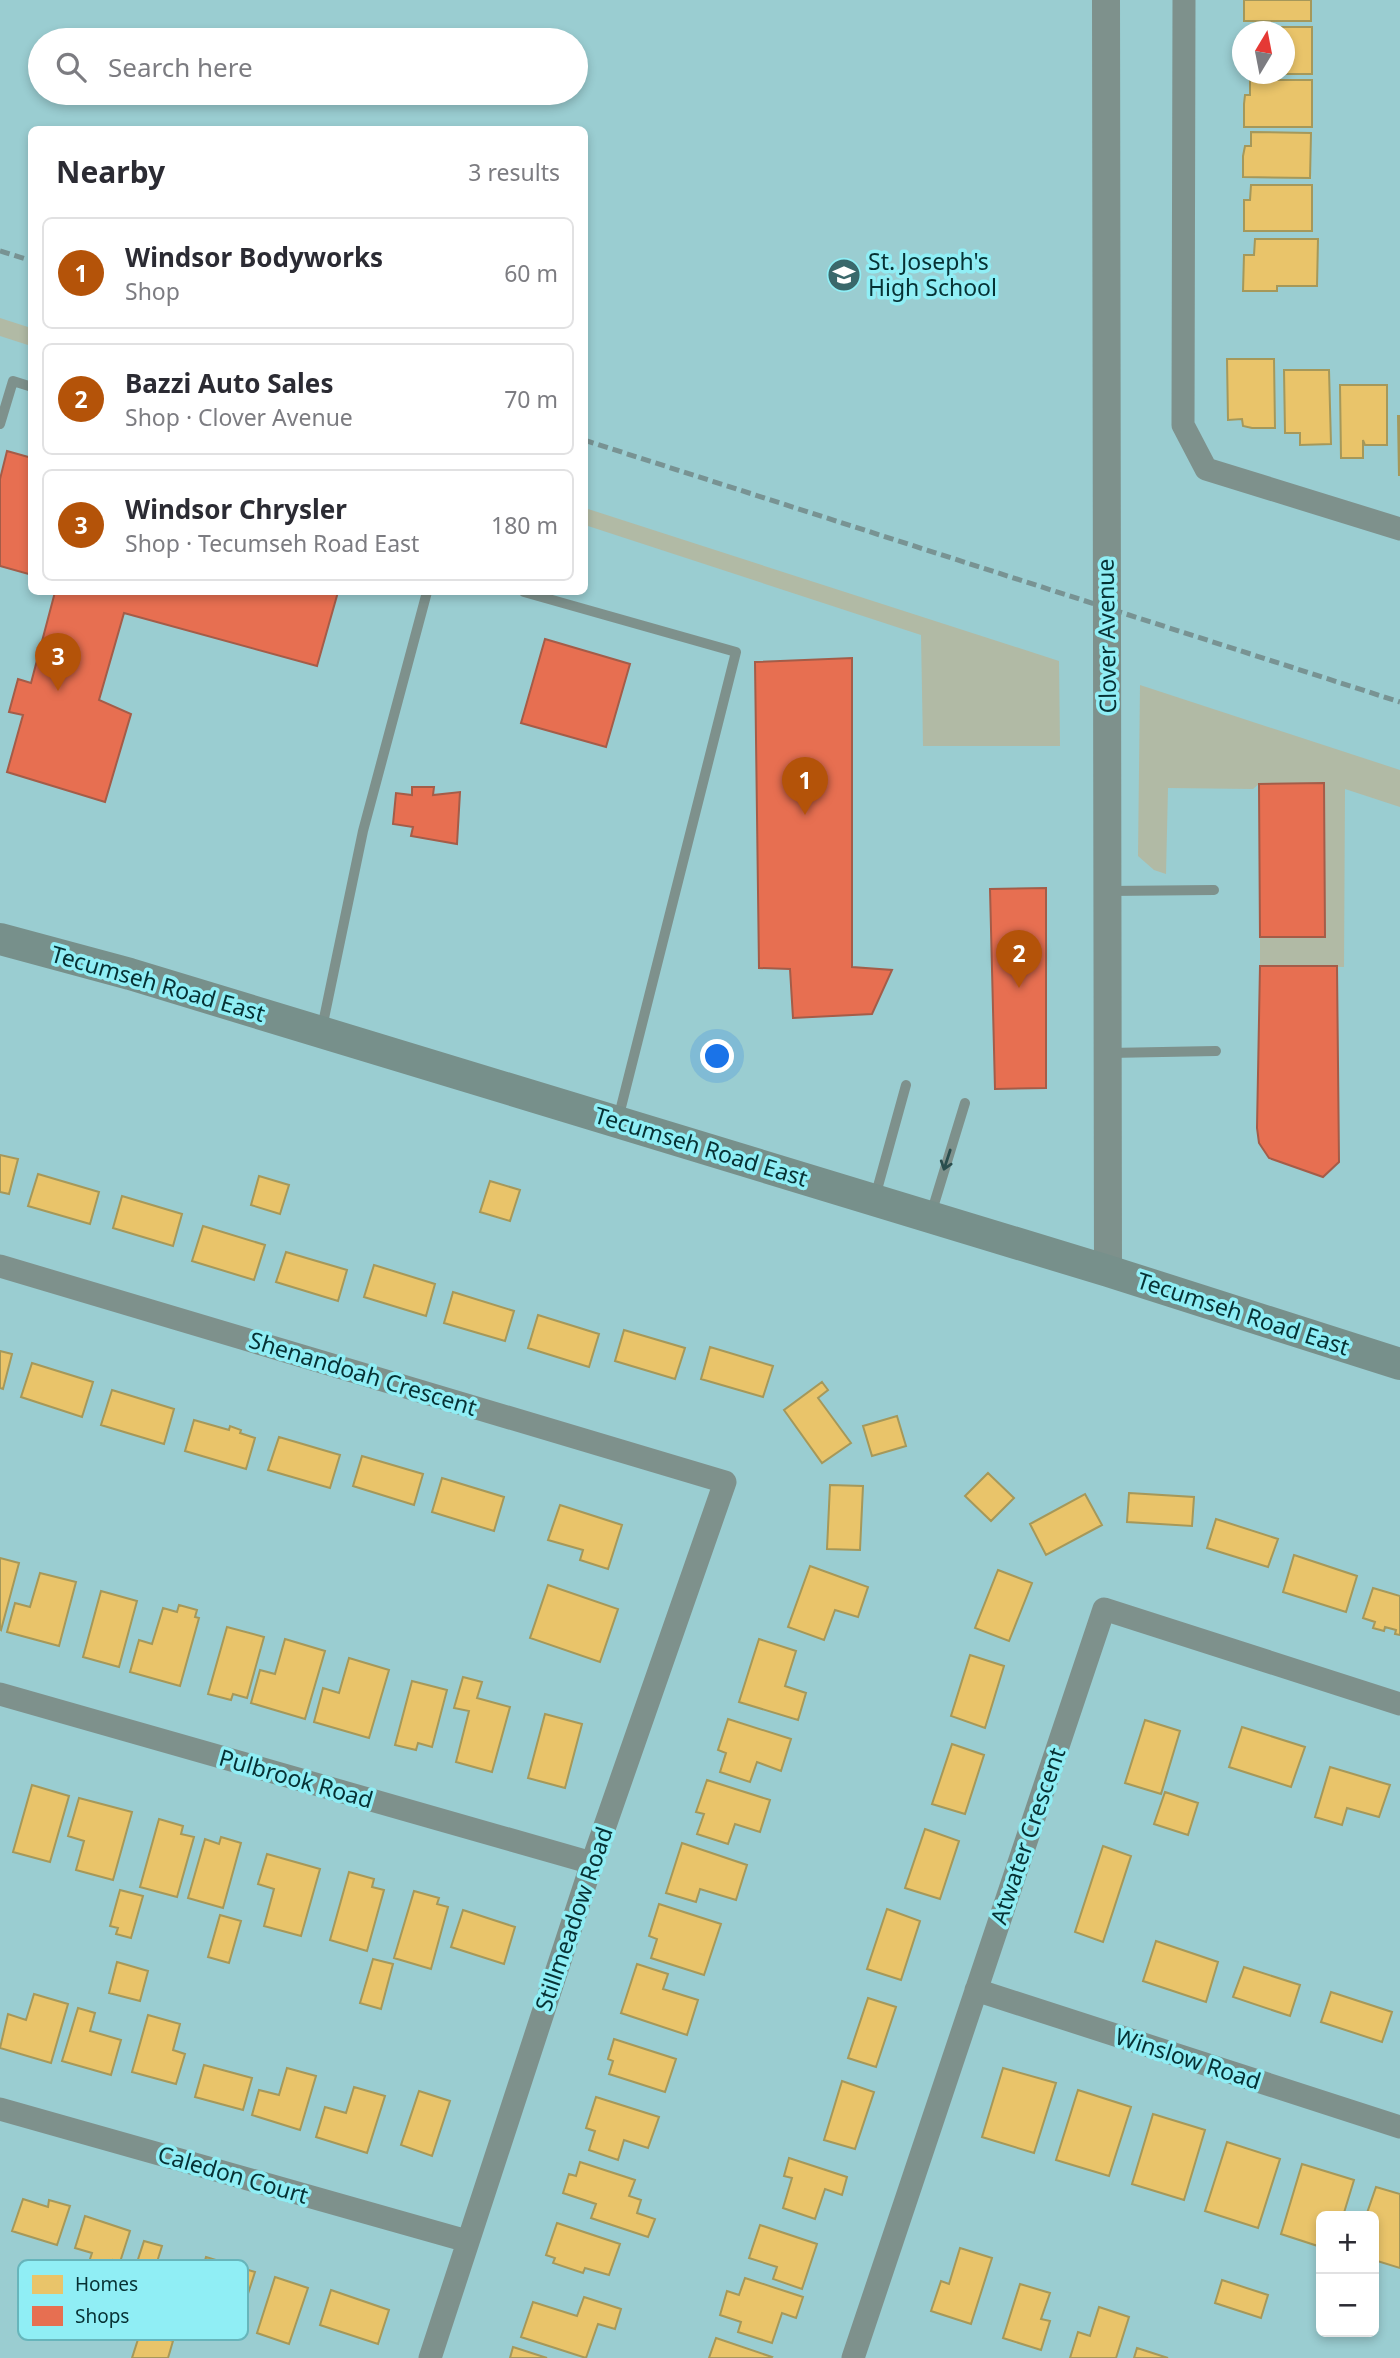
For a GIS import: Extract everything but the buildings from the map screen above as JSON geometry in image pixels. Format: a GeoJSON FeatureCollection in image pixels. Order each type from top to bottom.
{"type":"FeatureCollection","features":[{"type":"Feature","properties":{"kind":"main road","name":"Tecumseh Road East"},"geometry":{"type":"LineString","coordinates":[[0,939],[130,974],[618,1122],[1108,1271],[1400,1364]]}},
{"type":"Feature","properties":{"kind":"street","name":"Clover Avenue"},"geometry":{"type":"LineString","coordinates":[[1106,0],[1108,1271]]}},
{"type":"Feature","properties":{"kind":"street"},"geometry":{"type":"LineString","coordinates":[[1184,0],[1183,425],[1206,469],[1400,529]]}},
{"type":"Feature","properties":{"kind":"street","name":"Shenandoah Crescent"},"geometry":{"type":"LineString","coordinates":[[0,1266],[725,1482]]}},
{"type":"Feature","properties":{"kind":"street","name":"Stillmeadow Road"},"geometry":{"type":"LineString","coordinates":[[430,2358],[592,1863],[725,1482]]}},
{"type":"Feature","properties":{"kind":"street","name":"Atwater Crescent"},"geometry":{"type":"LineString","coordinates":[[853,2358],[1104,1609],[1400,1703]]}},
{"type":"Feature","properties":{"kind":"street","name":"Pulbrook Road"},"geometry":{"type":"LineString","coordinates":[[0,1694],[592,1863]]}},
{"type":"Feature","properties":{"kind":"street","name":"Winslow Road"},"geometry":{"type":"LineString","coordinates":[[976,1990],[1400,2127]]}},
{"type":"Feature","properties":{"kind":"street","name":"Caledon Court"},"geometry":{"type":"LineString","coordinates":[[0,2109],[467,2241]]}},
{"type":"Feature","properties":{"kind":"lane"},"geometry":{"type":"LineString","coordinates":[[0,424],[13,381],[28,386]]}},
{"type":"Feature","properties":{"kind":"lane"},"geometry":{"type":"LineString","coordinates":[[321,1032],[363,831],[426,595]]}},
{"type":"Feature","properties":{"kind":"lane"},"geometry":{"type":"LineString","coordinates":[[535,595],[736,652],[618,1122]]}},
{"type":"Feature","properties":{"kind":"lane"},"geometry":{"type":"LineString","coordinates":[[1108,891],[1214,890]]}},
{"type":"Feature","properties":{"kind":"lane"},"geometry":{"type":"LineString","coordinates":[[1109,1053],[1216,1051]]}},
{"type":"Feature","properties":{"kind":"lane"},"geometry":{"type":"LineString","coordinates":[[874,1200],[906,1085]]}},
{"type":"Feature","properties":{"kind":"lane"},"geometry":{"type":"LineString","coordinates":[[930,1217],[965,1103]]}},
{"type":"Feature","properties":{"kind":"green space"},"geometry":{"type":"Polygon","coordinates":[[[0,318],[28,327],[28,345],[0,336],[0,318]]]}},
{"type":"Feature","properties":{"kind":"green space"},"geometry":{"type":"Polygon","coordinates":[[[588,509],[1059,661],[1060,746],[923,746],[921,635],[588,526],[588,509]]]}},
{"type":"Feature","properties":{"kind":"green space"},"geometry":{"type":"Polygon","coordinates":[[[1140,685],[1400,770],[1400,807],[1345,789],[1344,967],[1260,966],[1260,937],[1325,937],[1324,784],[1259,784],[1253,789],[1168,788],[1166,874],[1154,870],[1138,856],[1140,685]]]}},
{"type":"Feature","properties":{"kind":"railway"},"geometry":{"type":"LineString","coordinates":[[0,251],[28,260]]}},
{"type":"Feature","properties":{"kind":"railway"},"geometry":{"type":"LineString","coordinates":[[588,441],[1400,702]]}},
{"type":"Feature","properties":{"kind":"place","name":"St. Joseph's High School"},"geometry":{"type":"Point","coordinates":[844,275]}},
{"type":"Feature","properties":{"kind":"place","name":"Windsor Chrysler"},"geometry":{"type":"Point","coordinates":[58,691]}},
{"type":"Feature","properties":{"kind":"place","name":"Windsor Bodyworks"},"geometry":{"type":"Point","coordinates":[805,815]}},
{"type":"Feature","properties":{"kind":"place","name":"Bazzi Auto Sales"},"geometry":{"type":"Point","coordinates":[1019,988]}}]}
